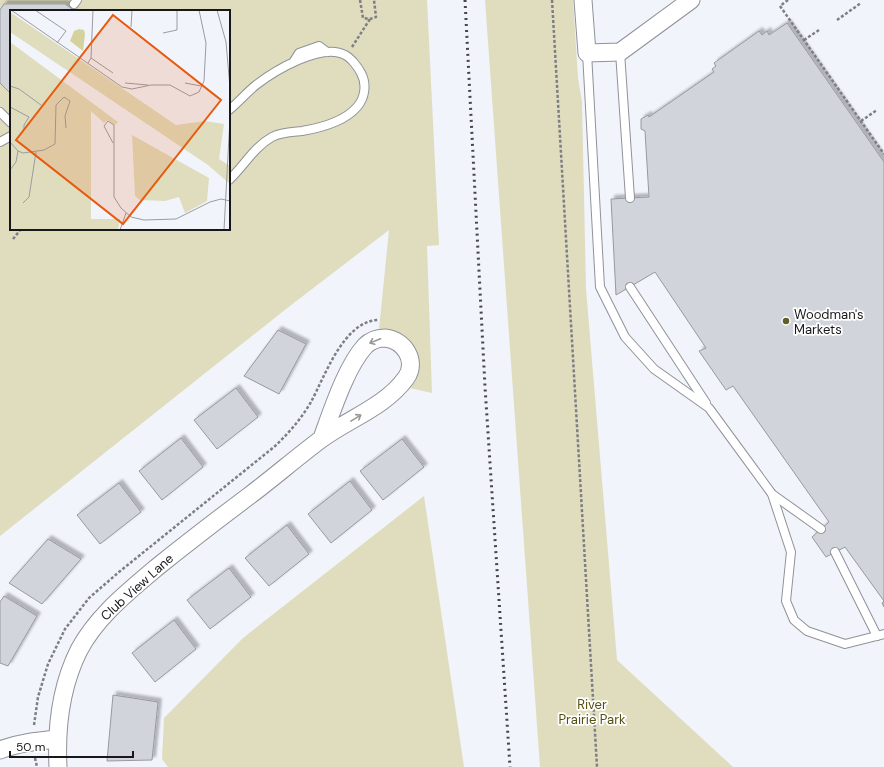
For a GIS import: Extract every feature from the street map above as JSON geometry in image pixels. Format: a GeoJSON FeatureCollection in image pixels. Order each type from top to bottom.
{"type":"FeatureCollection","features":[{"type":"Feature","properties":{"kind":"street"},"geometry":{"type":"LineString","coordinates":[[583,0],[587,53],[620,52],[692,0]]}},
{"type":"Feature","properties":{"kind":"street","name":"Club View Lane"},"geometry":{"type":"LineString","coordinates":[[58,767],[57,739],[62,700],[70,670],[79,650],[90,632],[106,612],[193,538],[259,489],[322,438],[360,416],[384,399],[402,383],[408,376],[411,364],[407,352],[401,344],[392,339],[382,338],[373,340],[366,345],[352,366],[336,401],[322,438]]}},
{"type":"Feature","properties":{"kind":"street"},"geometry":{"type":"LineString","coordinates":[[0,750],[13,745],[57,739]]}},
{"type":"Feature","properties":{"kind":"lane"},"geometry":{"type":"LineString","coordinates":[[230,109],[256,85],[294,61],[328,52],[337,52],[345,55],[361,72],[364,81],[362,99],[357,107],[340,120],[322,126],[274,136],[256,149],[230,179]]}},
{"type":"Feature","properties":{"kind":"lane"},"geometry":{"type":"LineString","coordinates":[[620,52],[630,198]]}},
{"type":"Feature","properties":{"kind":"lane"},"geometry":{"type":"LineString","coordinates":[[587,53],[600,287],[625,337],[654,369],[709,408]]}},
{"type":"Feature","properties":{"kind":"lane"},"geometry":{"type":"LineString","coordinates":[[0,112],[10,122]]}},
{"type":"Feature","properties":{"kind":"lane"},"geometry":{"type":"LineString","coordinates":[[0,142],[10,137]]}},
{"type":"Feature","properties":{"kind":"lane"},"geometry":{"type":"LineString","coordinates":[[630,287],[709,408],[772,494],[791,552],[786,601],[794,620],[808,631],[845,644],[881,635],[835,552]]}},
{"type":"Feature","properties":{"kind":"lane"},"geometry":{"type":"LineString","coordinates":[[772,494],[821,529]]}},
{"type":"Feature","properties":{"kind":"path"},"geometry":{"type":"LineString","coordinates":[[360,0],[363,18],[370,19],[376,17],[374,0]]}},
{"type":"Feature","properties":{"kind":"path"},"geometry":{"type":"LineString","coordinates":[[552,0],[597,767]]}},
{"type":"Feature","properties":{"kind":"path"},"geometry":{"type":"LineString","coordinates":[[788,0],[780,6],[884,154]]}},
{"type":"Feature","properties":{"kind":"path"},"geometry":{"type":"LineString","coordinates":[[837,20],[861,4]]}},
{"type":"Feature","properties":{"kind":"path"},"geometry":{"type":"LineString","coordinates":[[345,55],[370,19]]}},
{"type":"Feature","properties":{"kind":"path"},"geometry":{"type":"LineString","coordinates":[[804,40],[819,30]]}},
{"type":"Feature","properties":{"kind":"path"},"geometry":{"type":"LineString","coordinates":[[861,122],[877,110]]}},
{"type":"Feature","properties":{"kind":"path"},"geometry":{"type":"LineString","coordinates":[[13,240],[20,230]]}},
{"type":"Feature","properties":{"kind":"green space"},"geometry":{"type":"Polygon","coordinates":[[[0,0],[427,0],[439,245],[427,246],[432,393],[410,388],[415,382],[417,375],[404,337],[391,330],[379,329],[389,230],[286,309],[0,536],[0,0]]]}},
{"type":"Feature","properties":{"kind":"green space","name":"River Prairie Park"},"geometry":{"type":"Polygon","coordinates":[[[485,0],[573,0],[578,78],[582,102],[586,289],[617,660],[733,767],[540,767],[485,0]]]}},
{"type":"Feature","properties":{"kind":"green space"},"geometry":{"type":"Polygon","coordinates":[[[424,496],[464,767],[168,767],[162,759],[164,718],[243,638],[424,496]]]}},
{"type":"Feature","properties":{"kind":"building"},"geometry":{"type":"Polygon","coordinates":[[[4,4],[65,4],[74,10],[10,10],[10,93],[0,83],[0,10],[4,4]]]}},
{"type":"Feature","properties":{"kind":"building","name":"Woodman's Markets"},"geometry":{"type":"Polygon","coordinates":[[[787,23],[884,162],[884,601],[845,547],[826,557],[812,537],[829,522],[733,386],[726,390],[699,351],[706,348],[655,272],[616,295],[611,199],[649,197],[645,131],[641,129],[641,119],[648,115],[649,117],[714,72],[712,69],[716,66],[714,63],[759,31],[762,35],[767,31],[769,35],[787,23]]]}},
{"type":"Feature","properties":{"kind":"building"},"geometry":{"type":"Polygon","coordinates":[[[278,330],[306,344],[279,394],[244,376],[278,330]]]}},
{"type":"Feature","properties":{"kind":"building"},"geometry":{"type":"Polygon","coordinates":[[[236,388],[258,417],[217,449],[194,420],[236,388]]]}},
{"type":"Feature","properties":{"kind":"building"},"geometry":{"type":"Polygon","coordinates":[[[181,438],[203,467],[162,500],[139,471],[181,438]]]}},
{"type":"Feature","properties":{"kind":"building"},"geometry":{"type":"Polygon","coordinates":[[[402,439],[424,467],[383,500],[360,471],[402,439]]]}},
{"type":"Feature","properties":{"kind":"building"},"geometry":{"type":"Polygon","coordinates":[[[350,481],[372,510],[331,543],[308,514],[350,481]]]}},
{"type":"Feature","properties":{"kind":"building"},"geometry":{"type":"Polygon","coordinates":[[[119,483],[141,512],[100,544],[77,515],[119,483]]]}},
{"type":"Feature","properties":{"kind":"building"},"geometry":{"type":"Polygon","coordinates":[[[287,525],[309,554],[269,586],[245,558],[287,525]]]}},
{"type":"Feature","properties":{"kind":"building"},"geometry":{"type":"Polygon","coordinates":[[[48,539],[81,559],[42,604],[9,583],[48,539]]]}},
{"type":"Feature","properties":{"kind":"building"},"geometry":{"type":"Polygon","coordinates":[[[229,568],[251,597],[210,629],[187,600],[229,568]]]}},
{"type":"Feature","properties":{"kind":"building"},"geometry":{"type":"Polygon","coordinates":[[[4,596],[37,616],[8,666],[0,663],[0,602],[4,596]]]}},
{"type":"Feature","properties":{"kind":"building"},"geometry":{"type":"Polygon","coordinates":[[[174,620],[196,649],[155,682],[132,653],[174,620]]]}},
{"type":"Feature","properties":{"kind":"building"},"geometry":{"type":"Polygon","coordinates":[[[113,695],[158,702],[152,760],[107,761],[113,695]]]}},
{"type":"Feature","properties":{"kind":"railway"},"geometry":{"type":"LineString","coordinates":[[465,0],[485,387],[510,767]]}},
{"type":"Feature","properties":{"kind":"place","name":"Woodman's Markets"},"geometry":{"type":"Point","coordinates":[786,321]}}]}
